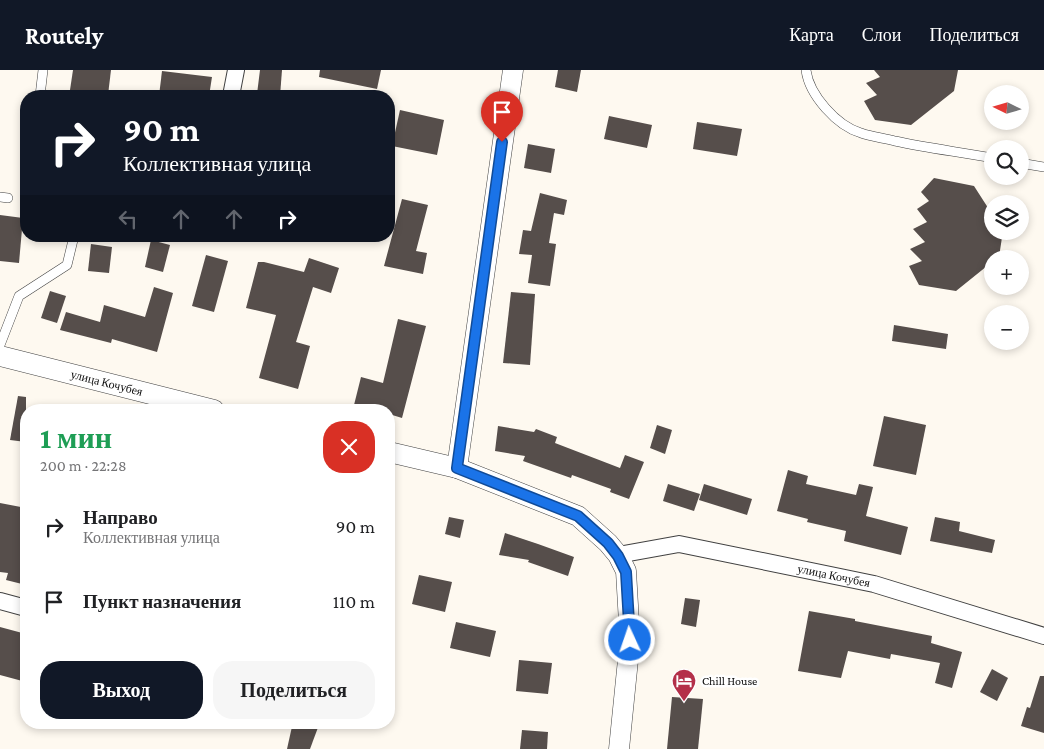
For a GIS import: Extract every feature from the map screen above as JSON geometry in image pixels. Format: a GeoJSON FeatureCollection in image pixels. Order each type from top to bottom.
{"type":"FeatureCollection","features":[{"type":"Feature","properties":{"kind":"street"},"geometry":{"type":"LineString","coordinates":[[232,90],[236,70]]}},
{"type":"Feature","properties":{"kind":"street"},"geometry":{"type":"LineString","coordinates":[[457,468],[512,70]]}},
{"type":"Feature","properties":{"kind":"street","name":"улица Кочубея"},"geometry":{"type":"LineString","coordinates":[[0,356],[190,404]]}},
{"type":"Feature","properties":{"kind":"street"},"geometry":{"type":"LineString","coordinates":[[395,453],[457,468],[578,516],[608,543],[618,556],[626,572],[630,640],[619,749]]}},
{"type":"Feature","properties":{"kind":"street","name":"улица Кочубея"},"geometry":{"type":"LineString","coordinates":[[618,556],[679,544],[874,584],[1044,636]]}},
{"type":"Feature","properties":{"kind":"street"},"geometry":{"type":"LineString","coordinates":[[0,601],[20,606]]}},
{"type":"Feature","properties":{"kind":"lane"},"geometry":{"type":"LineString","coordinates":[[41,90],[43,70]]}},
{"type":"Feature","properties":{"kind":"lane"},"geometry":{"type":"LineString","coordinates":[[806,70],[807,77],[820,102],[835,118],[860,133],[914,145],[984,157]]}},
{"type":"Feature","properties":{"kind":"lane"},"geometry":{"type":"LineString","coordinates":[[1029,164],[1044,167]]}},
{"type":"Feature","properties":{"kind":"lane"},"geometry":{"type":"LineString","coordinates":[[0,345],[19,296],[67,266],[73,242]]}},
{"type":"Feature","properties":{"kind":"building"},"geometry":{"type":"Polygon","coordinates":[[[73,70],[111,70],[109,90],[70,90],[73,70]]]}},
{"type":"Feature","properties":{"kind":"building"},"geometry":{"type":"Polygon","coordinates":[[[260,70],[282,70],[280,90],[258,90],[260,70]]]}},
{"type":"Feature","properties":{"kind":"building"},"geometry":{"type":"Polygon","coordinates":[[[320,70],[381,70],[377,89],[319,77],[320,70]]]}},
{"type":"Feature","properties":{"kind":"building"},"geometry":{"type":"Polygon","coordinates":[[[558,70],[581,70],[577,92],[555,87],[558,70]]]}},
{"type":"Feature","properties":{"kind":"building"},"geometry":{"type":"Polygon","coordinates":[[[874,70],[958,70],[954,91],[911,125],[875,120],[864,101],[877,95],[866,83],[880,77],[874,70]]]}},
{"type":"Feature","properties":{"kind":"building"},"geometry":{"type":"Polygon","coordinates":[[[162,71],[212,77],[210,90],[160,90],[162,71]]]}},
{"type":"Feature","properties":{"kind":"building"},"geometry":{"type":"Polygon","coordinates":[[[400,110],[444,120],[437,155],[395,147],[395,132],[400,110]]]}},
{"type":"Feature","properties":{"kind":"building"},"geometry":{"type":"Polygon","coordinates":[[[609,116],[652,125],[647,148],[604,139],[609,116]]]}},
{"type":"Feature","properties":{"kind":"building"},"geometry":{"type":"Polygon","coordinates":[[[697,122],[742,129],[737,156],[693,149],[697,122]]]}},
{"type":"Feature","properties":{"kind":"building"},"geometry":{"type":"Polygon","coordinates":[[[528,144],[555,149],[551,173],[524,168],[528,144]]]}},
{"type":"Feature","properties":{"kind":"building"},"geometry":{"type":"Polygon","coordinates":[[[934,178],[974,186],[984,202],[984,240],[1002,240],[1000,250],[984,250],[984,268],[956,291],[919,285],[909,266],[922,261],[910,249],[925,242],[913,229],[927,222],[917,209],[929,201],[921,192],[934,178]]]}},
{"type":"Feature","properties":{"kind":"building"},"geometry":{"type":"Polygon","coordinates":[[[540,193],[567,200],[564,215],[554,213],[549,243],[556,244],[550,286],[528,283],[532,255],[519,254],[523,230],[531,231],[540,193]]]}},
{"type":"Feature","properties":{"kind":"building"},"geometry":{"type":"Polygon","coordinates":[[[402,199],[428,205],[416,251],[427,253],[423,274],[384,266],[390,242],[395,242],[395,225],[402,199]]]}},
{"type":"Feature","properties":{"kind":"building"},"geometry":{"type":"Polygon","coordinates":[[[0,215],[20,218],[19,263],[0,261],[0,215]]]}},
{"type":"Feature","properties":{"kind":"building"},"geometry":{"type":"Polygon","coordinates":[[[151,242],[170,245],[163,272],[145,267],[151,242]]]}},
{"type":"Feature","properties":{"kind":"building"},"geometry":{"type":"Polygon","coordinates":[[[91,244],[112,247],[109,273],[88,271],[91,244]]]}},
{"type":"Feature","properties":{"kind":"building"},"geometry":{"type":"Polygon","coordinates":[[[206,255],[228,261],[214,312],[192,306],[206,255]]]}},
{"type":"Feature","properties":{"kind":"building"},"geometry":{"type":"Polygon","coordinates":[[[309,258],[339,268],[331,293],[313,287],[296,342],[310,346],[298,389],[259,378],[276,315],[246,308],[258,262],[304,272],[309,258]]]}},
{"type":"Feature","properties":{"kind":"building"},"geometry":{"type":"Polygon","coordinates":[[[154,287],[173,293],[157,352],[112,339],[111,343],[60,330],[66,312],[100,322],[104,305],[145,317],[154,287]]]}},
{"type":"Feature","properties":{"kind":"building"},"geometry":{"type":"Polygon","coordinates":[[[50,291],[66,296],[57,323],[41,318],[50,291]]]}},
{"type":"Feature","properties":{"kind":"building"},"geometry":{"type":"Polygon","coordinates":[[[511,292],[535,294],[530,365],[503,363],[511,292]]]}},
{"type":"Feature","properties":{"kind":"building"},"geometry":{"type":"Polygon","coordinates":[[[398,319],[426,326],[402,418],[395,416],[395,404],[354,404],[361,377],[383,383],[398,319]]]}},
{"type":"Feature","properties":{"kind":"building"},"geometry":{"type":"Polygon","coordinates":[[[894,325],[948,334],[946,349],[892,341],[894,325]]]}},
{"type":"Feature","properties":{"kind":"building"},"geometry":{"type":"Polygon","coordinates":[[[18,396],[26,397],[26,404],[20,404],[20,441],[10,440],[18,396]]]}},
{"type":"Feature","properties":{"kind":"building"},"geometry":{"type":"Polygon","coordinates":[[[884,416],[926,425],[916,475],[873,466],[884,416]]]}},
{"type":"Feature","properties":{"kind":"building"},"geometry":{"type":"Polygon","coordinates":[[[657,425],[672,430],[665,454],[650,448],[657,425]]]}},
{"type":"Feature","properties":{"kind":"building"},"geometry":{"type":"Polygon","coordinates":[[[498,426],[534,432],[536,429],[557,437],[555,443],[620,468],[625,455],[644,462],[629,499],[610,492],[611,489],[572,475],[571,478],[523,461],[525,456],[495,451],[498,426]]]}},
{"type":"Feature","properties":{"kind":"building"},"geometry":{"type":"Polygon","coordinates":[[[788,470],[808,476],[806,484],[856,495],[859,484],[873,487],[866,516],[908,527],[901,555],[844,541],[846,531],[807,522],[808,519],[777,511],[788,470]]]}},
{"type":"Feature","properties":{"kind":"building"},"geometry":{"type":"Polygon","coordinates":[[[668,484],[700,494],[694,511],[663,501],[668,484]]]}},
{"type":"Feature","properties":{"kind":"building"},"geometry":{"type":"Polygon","coordinates":[[[704,484],[752,499],[747,515],[699,500],[704,484]]]}},
{"type":"Feature","properties":{"kind":"building"},"geometry":{"type":"Polygon","coordinates":[[[0,503],[20,507],[20,584],[6,580],[8,573],[0,572],[0,503]]]}},
{"type":"Feature","properties":{"kind":"building"},"geometry":{"type":"Polygon","coordinates":[[[449,517],[464,520],[460,538],[445,534],[449,517]]]}},
{"type":"Feature","properties":{"kind":"building"},"geometry":{"type":"Polygon","coordinates":[[[935,517],[960,522],[959,531],[995,540],[992,553],[930,541],[935,517]]]}},
{"type":"Feature","properties":{"kind":"building"},"geometry":{"type":"Polygon","coordinates":[[[505,533],[574,557],[568,576],[528,562],[529,560],[499,555],[505,533]]]}},
{"type":"Feature","properties":{"kind":"building"},"geometry":{"type":"Polygon","coordinates":[[[419,575],[452,582],[445,612],[412,604],[419,575]]]}},
{"type":"Feature","properties":{"kind":"building"},"geometry":{"type":"Polygon","coordinates":[[[685,598],[700,600],[696,627],[681,624],[685,598]]]}},
{"type":"Feature","properties":{"kind":"building"},"geometry":{"type":"Polygon","coordinates":[[[809,611],[932,636],[931,643],[962,652],[952,688],[935,683],[940,663],[891,654],[890,659],[848,651],[841,678],[798,671],[809,611]]]}},
{"type":"Feature","properties":{"kind":"building"},"geometry":{"type":"Polygon","coordinates":[[[456,622],[496,631],[490,657],[450,648],[456,622]]]}},
{"type":"Feature","properties":{"kind":"building"},"geometry":{"type":"Polygon","coordinates":[[[0,627],[20,632],[20,680],[0,675],[0,627]]]}},
{"type":"Feature","properties":{"kind":"building"},"geometry":{"type":"Polygon","coordinates":[[[519,660],[552,663],[548,694],[516,691],[519,660]]]}},
{"type":"Feature","properties":{"kind":"building"},"geometry":{"type":"Polygon","coordinates":[[[992,669],[1008,678],[997,701],[980,692],[992,669]]]}},
{"type":"Feature","properties":{"kind":"building"},"geometry":{"type":"Polygon","coordinates":[[[1040,676],[1044,676],[1044,733],[1021,726],[1027,707],[1030,708],[1040,676]]]}},
{"type":"Feature","properties":{"kind":"building"},"geometry":{"type":"Polygon","coordinates":[[[672,697],[703,699],[698,749],[667,749],[672,697]]]}},
{"type":"Feature","properties":{"kind":"building"},"geometry":{"type":"Polygon","coordinates":[[[291,729],[317,729],[310,749],[287,749],[291,729]]]}},
{"type":"Feature","properties":{"kind":"building"},"geometry":{"type":"Polygon","coordinates":[[[522,730],[548,732],[547,749],[520,749],[522,730]]]}},
{"type":"Feature","properties":{"kind":"place","name":"Chill House"},"geometry":{"type":"Point","coordinates":[684,702]}},
{"type":"Feature","properties":{"kind":"route"},"geometry":{"type":"LineString","coordinates":[[502,142],[457,468],[578,516],[608,543],[618,556],[626,572],[630,640]]}}]}
